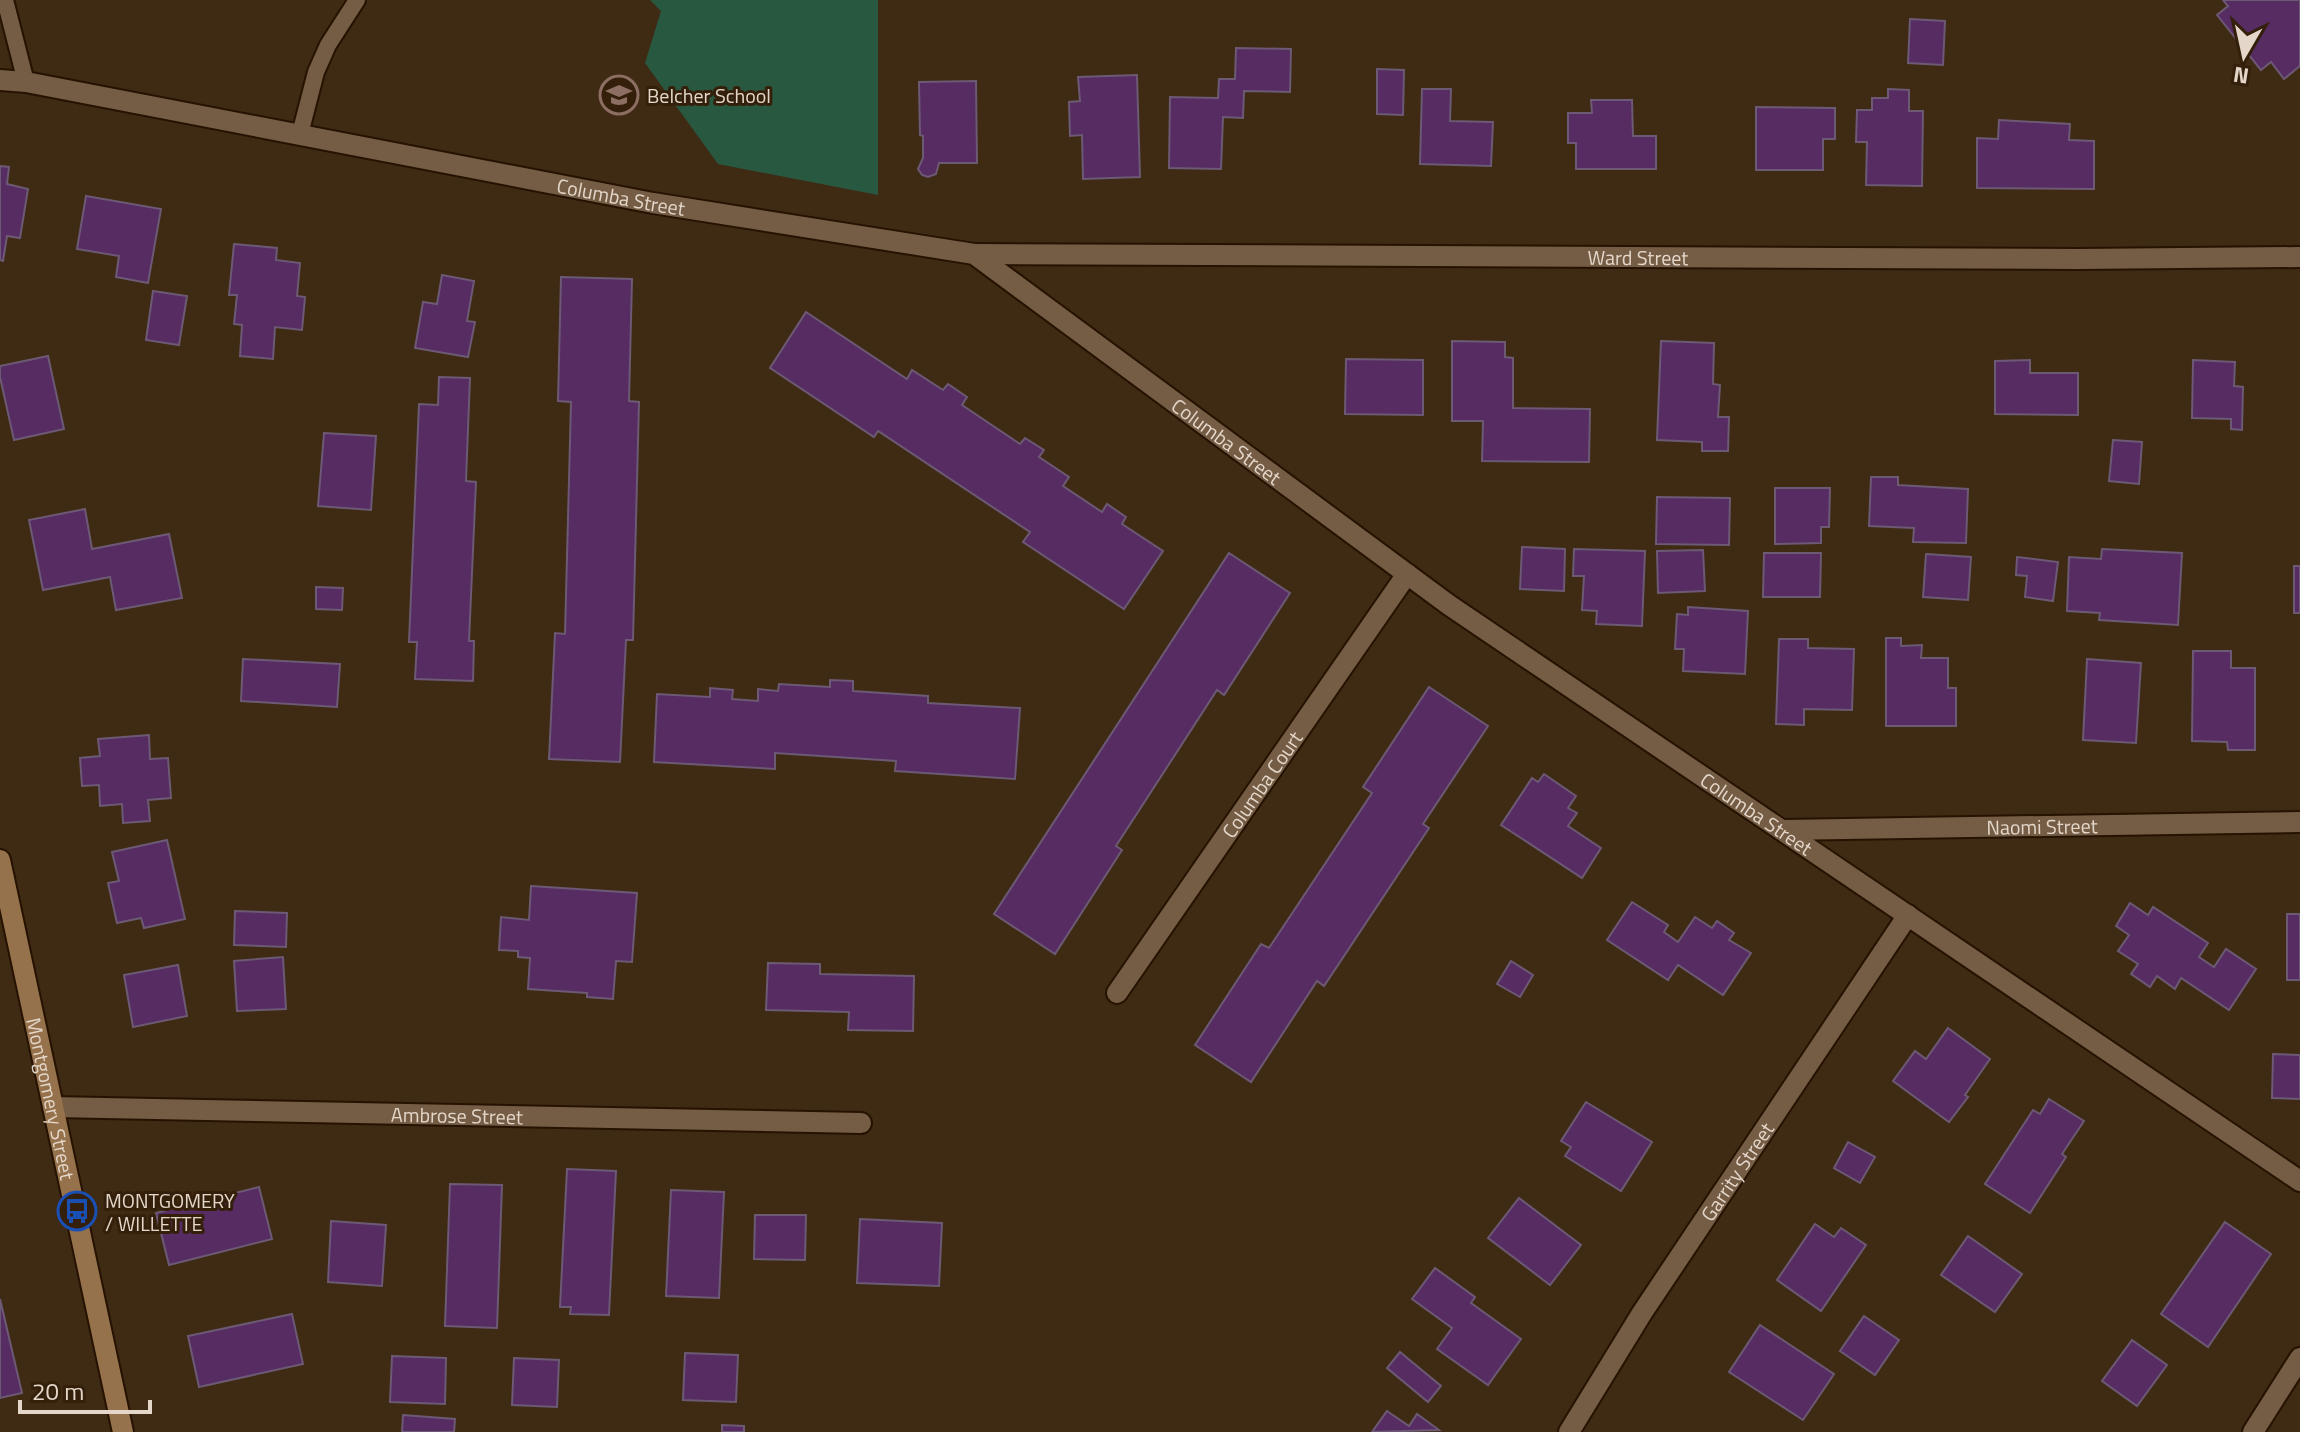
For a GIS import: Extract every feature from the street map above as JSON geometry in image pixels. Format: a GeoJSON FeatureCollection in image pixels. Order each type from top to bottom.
{"type":"FeatureCollection","features":[{"type":"Feature","properties":{"kind":"main road","name":"Montgomery Street"},"geometry":{"type":"LineString","coordinates":[[0,860],[123,1432]]}},
{"type":"Feature","properties":{"kind":"street","name":"Columba Street"},"geometry":{"type":"LineString","coordinates":[[0,80],[26,82],[653,203],[974,254],[1449,605],[2300,1181]]}},
{"type":"Feature","properties":{"kind":"street","name":"Ward Street"},"geometry":{"type":"LineString","coordinates":[[974,254],[2078,259],[2300,257]]}},
{"type":"Feature","properties":{"kind":"street","name":"Columba Court"},"geometry":{"type":"LineString","coordinates":[[1117,993],[1407,574]]}},
{"type":"Feature","properties":{"kind":"street","name":"Naomi Street"},"geometry":{"type":"LineString","coordinates":[[1782,830],[2300,822]]}},
{"type":"Feature","properties":{"kind":"street","name":"Garrity Street"},"geometry":{"type":"LineString","coordinates":[[1569,1432],[1642,1313],[1908,915]]}},
{"type":"Feature","properties":{"kind":"street","name":"Ambrose Street"},"geometry":{"type":"LineString","coordinates":[[53,1107],[861,1123]]}},
{"type":"Feature","properties":{"kind":"street"},"geometry":{"type":"LineString","coordinates":[[2253,1432],[2300,1358]]}},
{"type":"Feature","properties":{"kind":"lane"},"geometry":{"type":"LineString","coordinates":[[5,0],[26,82]]}},
{"type":"Feature","properties":{"kind":"lane"},"geometry":{"type":"LineString","coordinates":[[300,134],[316,72],[328,45],[357,0]]}},
{"type":"Feature","properties":{"kind":"green space"},"geometry":{"type":"Polygon","coordinates":[[[650,0],[878,0],[878,195],[718,164],[645,63],[661,11],[650,0]]]}},
{"type":"Feature","properties":{"kind":"building"},"geometry":{"type":"Polygon","coordinates":[[[2223,0],[2300,0],[2300,66],[2284,79],[2271,62],[2261,70],[2217,15],[2228,6],[2223,0]]]}},
{"type":"Feature","properties":{"kind":"building"},"geometry":{"type":"Polygon","coordinates":[[[1910,19],[1945,21],[1943,65],[1908,63],[1910,19]]]}},
{"type":"Feature","properties":{"kind":"building"},"geometry":{"type":"Polygon","coordinates":[[[1236,48],[1291,49],[1290,92],[1244,91],[1243,118],[1223,117],[1221,169],[1169,168],[1170,97],[1218,98],[1219,79],[1235,79],[1236,48]]]}},
{"type":"Feature","properties":{"kind":"building"},"geometry":{"type":"Polygon","coordinates":[[[1377,69],[1404,70],[1403,115],[1377,114],[1377,69]]]}},
{"type":"Feature","properties":{"kind":"building"},"geometry":{"type":"Polygon","coordinates":[[[1137,75],[1140,177],[1083,179],[1082,135],[1070,136],[1069,102],[1080,101],[1078,77],[1137,75]]]}},
{"type":"Feature","properties":{"kind":"building"},"geometry":{"type":"Polygon","coordinates":[[[976,81],[977,163],[939,163],[936,174],[928,177],[922,175],[918,169],[923,158],[919,82],[976,81]]]}},
{"type":"Feature","properties":{"kind":"building"},"geometry":{"type":"Polygon","coordinates":[[[1422,89],[1451,89],[1450,121],[1493,122],[1491,166],[1420,164],[1422,89]]]}},
{"type":"Feature","properties":{"kind":"building"},"geometry":{"type":"Polygon","coordinates":[[[1888,89],[1909,90],[1909,111],[1923,111],[1922,186],[1866,185],[1867,142],[1856,142],[1857,110],[1872,110],[1872,98],[1888,98],[1888,89]]]}},
{"type":"Feature","properties":{"kind":"building"},"geometry":{"type":"Polygon","coordinates":[[[1591,100],[1632,100],[1633,136],[1656,136],[1656,169],[1576,169],[1576,143],[1568,143],[1568,113],[1592,113],[1591,100]]]}},
{"type":"Feature","properties":{"kind":"building"},"geometry":{"type":"Polygon","coordinates":[[[1756,107],[1835,108],[1835,139],[1823,139],[1823,170],[1756,170],[1756,107]]]}},
{"type":"Feature","properties":{"kind":"building"},"geometry":{"type":"Polygon","coordinates":[[[1999,120],[2070,124],[2069,140],[2094,141],[2094,189],[1977,188],[1977,138],[1998,139],[1999,120]]]}},
{"type":"Feature","properties":{"kind":"building"},"geometry":{"type":"Polygon","coordinates":[[[0,166],[9,167],[7,184],[28,189],[20,238],[7,236],[3,261],[0,260],[0,166]]]}},
{"type":"Feature","properties":{"kind":"building"},"geometry":{"type":"Polygon","coordinates":[[[86,196],[161,209],[148,283],[116,277],[119,256],[77,249],[86,196]]]}},
{"type":"Feature","properties":{"kind":"building"},"geometry":{"type":"Polygon","coordinates":[[[234,244],[277,248],[276,260],[300,263],[297,296],[305,297],[302,330],[275,327],[273,359],[240,356],[242,325],[234,324],[237,295],[229,295],[234,244]]]}},
{"type":"Feature","properties":{"kind":"building"},"geometry":{"type":"Polygon","coordinates":[[[442,275],[474,281],[467,321],[475,322],[468,357],[415,348],[423,302],[437,304],[442,275]]]}},
{"type":"Feature","properties":{"kind":"building"},"geometry":{"type":"Polygon","coordinates":[[[561,277],[632,279],[629,401],[639,402],[633,640],[626,640],[620,762],[549,759],[555,633],[565,634],[571,402],[558,401],[561,277]]]}},
{"type":"Feature","properties":{"kind":"building"},"geometry":{"type":"Polygon","coordinates":[[[153,291],[187,296],[179,345],[146,340],[153,291]]]}},
{"type":"Feature","properties":{"kind":"building"},"geometry":{"type":"Polygon","coordinates":[[[806,312],[907,379],[912,370],[943,390],[948,384],[967,397],[962,405],[1020,444],[1025,438],[1044,450],[1039,457],[1069,477],[1063,486],[1102,512],[1107,504],[1126,517],[1122,524],[1163,551],[1124,609],[1023,542],[1030,532],[878,431],[874,437],[770,368],[806,312]]]}},
{"type":"Feature","properties":{"kind":"building"},"geometry":{"type":"Polygon","coordinates":[[[1452,341],[1505,342],[1505,357],[1513,358],[1513,408],[1590,409],[1589,462],[1482,461],[1483,421],[1452,421],[1452,341]]]}},
{"type":"Feature","properties":{"kind":"building"},"geometry":{"type":"Polygon","coordinates":[[[1661,341],[1714,343],[1713,384],[1720,385],[1718,417],[1729,417],[1728,451],[1702,451],[1702,442],[1657,440],[1661,341]]]}},
{"type":"Feature","properties":{"kind":"building"},"geometry":{"type":"Polygon","coordinates":[[[48,356],[64,429],[14,440],[0,366],[48,356]]]}},
{"type":"Feature","properties":{"kind":"building"},"geometry":{"type":"Polygon","coordinates":[[[1346,359],[1423,360],[1423,415],[1345,414],[1346,359]]]}},
{"type":"Feature","properties":{"kind":"building"},"geometry":{"type":"Polygon","coordinates":[[[2030,360],[2030,373],[2078,373],[2078,415],[1995,414],[1995,361],[2030,360]]]}},
{"type":"Feature","properties":{"kind":"building"},"geometry":{"type":"Polygon","coordinates":[[[2193,360],[2235,362],[2234,386],[2243,387],[2242,430],[2231,429],[2231,419],[2192,418],[2193,360]]]}},
{"type":"Feature","properties":{"kind":"building"},"geometry":{"type":"Polygon","coordinates":[[[439,377],[470,378],[466,481],[476,482],[469,641],[474,641],[473,681],[415,679],[417,642],[409,642],[419,404],[438,405],[439,377]]]}},
{"type":"Feature","properties":{"kind":"building"},"geometry":{"type":"Polygon","coordinates":[[[324,433],[376,436],[371,510],[318,506],[324,433]]]}},
{"type":"Feature","properties":{"kind":"building"},"geometry":{"type":"Polygon","coordinates":[[[2113,440],[2142,442],[2139,484],[2109,481],[2113,440]]]}},
{"type":"Feature","properties":{"kind":"building"},"geometry":{"type":"Polygon","coordinates":[[[1871,477],[1898,477],[1898,485],[1968,489],[1966,543],[1913,542],[1914,528],[1869,526],[1871,477]]]}},
{"type":"Feature","properties":{"kind":"building"},"geometry":{"type":"Polygon","coordinates":[[[1775,488],[1830,488],[1829,527],[1821,527],[1821,543],[1775,544],[1775,488]]]}},
{"type":"Feature","properties":{"kind":"building"},"geometry":{"type":"Polygon","coordinates":[[[1657,497],[1730,498],[1729,545],[1656,544],[1657,497]]]}},
{"type":"Feature","properties":{"kind":"building"},"geometry":{"type":"Polygon","coordinates":[[[85,509],[92,549],[169,534],[182,598],[116,610],[110,577],[43,590],[29,520],[85,509]]]}},
{"type":"Feature","properties":{"kind":"building"},"geometry":{"type":"Polygon","coordinates":[[[1522,547],[1565,549],[1564,591],[1520,589],[1522,547]]]}},
{"type":"Feature","properties":{"kind":"building"},"geometry":{"type":"Polygon","coordinates":[[[1574,549],[1645,551],[1642,626],[1596,624],[1597,611],[1582,610],[1584,576],[1573,576],[1574,549]]]}},
{"type":"Feature","properties":{"kind":"building"},"geometry":{"type":"Polygon","coordinates":[[[2102,549],[2182,553],[2178,625],[2099,620],[2100,613],[2067,611],[2069,557],[2101,559],[2102,549]]]}},
{"type":"Feature","properties":{"kind":"building"},"geometry":{"type":"Polygon","coordinates":[[[1703,550],[1705,591],[1658,593],[1657,551],[1703,550]]]}},
{"type":"Feature","properties":{"kind":"building"},"geometry":{"type":"Polygon","coordinates":[[[1229,553],[1290,593],[1224,695],[1217,690],[1116,846],[1122,850],[1055,954],[994,914],[1229,553]]]}},
{"type":"Feature","properties":{"kind":"building"},"geometry":{"type":"Polygon","coordinates":[[[1764,553],[1821,553],[1820,597],[1763,597],[1764,553]]]}},
{"type":"Feature","properties":{"kind":"building"},"geometry":{"type":"Polygon","coordinates":[[[1926,554],[1971,557],[1968,600],[1923,597],[1926,554]]]}},
{"type":"Feature","properties":{"kind":"building"},"geometry":{"type":"Polygon","coordinates":[[[2017,557],[2058,562],[2053,601],[2025,597],[2027,576],[2016,575],[2017,557]]]}},
{"type":"Feature","properties":{"kind":"building"},"geometry":{"type":"Polygon","coordinates":[[[2294,566],[2300,566],[2300,613],[2294,613],[2294,566]]]}},
{"type":"Feature","properties":{"kind":"building"},"geometry":{"type":"Polygon","coordinates":[[[316,587],[343,588],[342,610],[316,609],[316,587]]]}},
{"type":"Feature","properties":{"kind":"building"},"geometry":{"type":"Polygon","coordinates":[[[1688,607],[1748,611],[1745,674],[1683,671],[1684,649],[1675,649],[1677,614],[1688,615],[1688,607]]]}},
{"type":"Feature","properties":{"kind":"building"},"geometry":{"type":"Polygon","coordinates":[[[1886,638],[1901,638],[1901,646],[1922,645],[1921,658],[1948,658],[1948,688],[1956,688],[1956,726],[1886,726],[1886,638]]]}},
{"type":"Feature","properties":{"kind":"building"},"geometry":{"type":"Polygon","coordinates":[[[1779,639],[1808,639],[1808,648],[1854,649],[1852,710],[1804,709],[1804,725],[1776,724],[1779,639]]]}},
{"type":"Feature","properties":{"kind":"building"},"geometry":{"type":"Polygon","coordinates":[[[2193,651],[2231,651],[2231,668],[2255,668],[2255,750],[2228,750],[2227,742],[2192,741],[2193,651]]]}},
{"type":"Feature","properties":{"kind":"building"},"geometry":{"type":"Polygon","coordinates":[[[243,659],[340,664],[337,707],[241,701],[243,659]]]}},
{"type":"Feature","properties":{"kind":"building"},"geometry":{"type":"Polygon","coordinates":[[[2087,659],[2141,663],[2136,743],[2083,740],[2087,659]]]}},
{"type":"Feature","properties":{"kind":"building"},"geometry":{"type":"Polygon","coordinates":[[[830,680],[853,681],[853,691],[928,696],[928,703],[1020,708],[1015,779],[895,771],[896,761],[775,753],[775,769],[654,762],[657,694],[710,697],[710,688],[733,690],[732,699],[758,701],[758,689],[778,691],[779,684],[830,687],[830,680]]]}},
{"type":"Feature","properties":{"kind":"building"},"geometry":{"type":"Polygon","coordinates":[[[1429,687],[1488,726],[1423,824],[1429,828],[1324,986],[1317,981],[1251,1082],[1195,1045],[1261,944],[1269,948],[1372,793],[1363,787],[1429,687]]]}},
{"type":"Feature","properties":{"kind":"building"},"geometry":{"type":"Polygon","coordinates":[[[149,735],[150,759],[168,758],[171,798],[148,800],[150,821],[123,823],[122,804],[100,806],[99,785],[82,786],[80,758],[100,756],[98,739],[149,735]]]}},
{"type":"Feature","properties":{"kind":"building"},"geometry":{"type":"Polygon","coordinates":[[[1544,774],[1576,796],[1568,808],[1577,813],[1568,826],[1601,848],[1582,878],[1501,825],[1532,778],[1538,782],[1544,774]]]}},
{"type":"Feature","properties":{"kind":"building"},"geometry":{"type":"Polygon","coordinates":[[[167,840],[185,919],[144,928],[141,918],[117,923],[108,883],[119,881],[112,852],[167,840]]]}},
{"type":"Feature","properties":{"kind":"building"},"geometry":{"type":"Polygon","coordinates":[[[531,886],[637,893],[632,962],[616,961],[613,999],[587,997],[587,993],[528,989],[530,958],[518,957],[518,951],[499,950],[501,917],[529,920],[531,886]]]}},
{"type":"Feature","properties":{"kind":"building"},"geometry":{"type":"Polygon","coordinates":[[[1632,902],[1668,925],[1664,932],[1678,942],[1695,917],[1712,928],[1717,921],[1734,933],[1729,940],[1751,953],[1723,995],[1678,965],[1668,980],[1607,940],[1632,902]]]}},
{"type":"Feature","properties":{"kind":"building"},"geometry":{"type":"Polygon","coordinates":[[[2130,903],[2148,915],[2153,907],[2208,943],[2199,957],[2214,967],[2226,949],[2256,969],[2229,1010],[2181,978],[2175,989],[2157,976],[2150,987],[2131,974],[2138,964],[2118,951],[2129,935],[2116,926],[2130,903]]]}},
{"type":"Feature","properties":{"kind":"building"},"geometry":{"type":"Polygon","coordinates":[[[235,911],[287,913],[286,947],[234,945],[235,911]]]}},
{"type":"Feature","properties":{"kind":"building"},"geometry":{"type":"Polygon","coordinates":[[[2287,914],[2300,914],[2300,980],[2287,980],[2287,914]]]}},
{"type":"Feature","properties":{"kind":"building"},"geometry":{"type":"Polygon","coordinates":[[[283,957],[286,1009],[237,1011],[234,961],[283,957]]]}},
{"type":"Feature","properties":{"kind":"building"},"geometry":{"type":"Polygon","coordinates":[[[1511,961],[1533,975],[1520,997],[1497,984],[1511,961]]]}},
{"type":"Feature","properties":{"kind":"building"},"geometry":{"type":"Polygon","coordinates":[[[768,963],[820,964],[820,974],[914,976],[913,1031],[848,1030],[849,1012],[766,1010],[768,963]]]}},
{"type":"Feature","properties":{"kind":"building"},"geometry":{"type":"Polygon","coordinates":[[[178,965],[187,1016],[133,1027],[124,975],[178,965]]]}},
{"type":"Feature","properties":{"kind":"building"},"geometry":{"type":"Polygon","coordinates":[[[1948,1028],[1990,1059],[1949,1122],[1893,1081],[1915,1051],[1926,1059],[1948,1028]]]}},
{"type":"Feature","properties":{"kind":"building"},"geometry":{"type":"Polygon","coordinates":[[[2273,1054],[2300,1055],[2300,1099],[2272,1098],[2273,1054]]]}},
{"type":"Feature","properties":{"kind":"building"},"geometry":{"type":"Polygon","coordinates":[[[2049,1099],[2084,1121],[2062,1154],[2066,1157],[2030,1213],[1985,1184],[2033,1110],[2040,1114],[2049,1099]]]}},
{"type":"Feature","properties":{"kind":"building"},"geometry":{"type":"Polygon","coordinates":[[[1586,1102],[1652,1142],[1621,1191],[1565,1156],[1571,1147],[1561,1141],[1586,1102]]]}},
{"type":"Feature","properties":{"kind":"building"},"geometry":{"type":"Polygon","coordinates":[[[1848,1142],[1875,1157],[1860,1183],[1834,1168],[1848,1142]]]}},
{"type":"Feature","properties":{"kind":"building"},"geometry":{"type":"Polygon","coordinates":[[[567,1169],[616,1171],[609,1315],[570,1314],[571,1307],[560,1307],[567,1169]]]}},
{"type":"Feature","properties":{"kind":"building"},"geometry":{"type":"Polygon","coordinates":[[[450,1184],[502,1185],[497,1328],[445,1326],[450,1184]]]}},
{"type":"Feature","properties":{"kind":"building"},"geometry":{"type":"Polygon","coordinates":[[[259,1187],[272,1239],[169,1265],[156,1213],[259,1187]]]}},
{"type":"Feature","properties":{"kind":"building"},"geometry":{"type":"Polygon","coordinates":[[[671,1190],[724,1192],[719,1298],[666,1296],[671,1190]]]}},
{"type":"Feature","properties":{"kind":"building"},"geometry":{"type":"Polygon","coordinates":[[[1519,1198],[1581,1245],[1550,1285],[1488,1238],[1519,1198]]]}},
{"type":"Feature","properties":{"kind":"building"},"geometry":{"type":"Polygon","coordinates":[[[755,1215],[806,1215],[805,1260],[754,1259],[755,1215]]]}},
{"type":"Feature","properties":{"kind":"building"},"geometry":{"type":"Polygon","coordinates":[[[860,1219],[942,1223],[939,1286],[857,1283],[860,1219]]]}},
{"type":"Feature","properties":{"kind":"building"},"geometry":{"type":"Polygon","coordinates":[[[331,1221],[386,1225],[382,1286],[328,1282],[331,1221]]]}},
{"type":"Feature","properties":{"kind":"building"},"geometry":{"type":"Polygon","coordinates":[[[2225,1222],[2271,1254],[2208,1347],[2161,1314],[2225,1222]]]}},
{"type":"Feature","properties":{"kind":"building"},"geometry":{"type":"Polygon","coordinates":[[[1815,1224],[1834,1237],[1841,1228],[1866,1245],[1821,1311],[1777,1280],[1815,1224]]]}},
{"type":"Feature","properties":{"kind":"building"},"geometry":{"type":"Polygon","coordinates":[[[1968,1236],[2022,1274],[1995,1312],[1941,1275],[1968,1236]]]}},
{"type":"Feature","properties":{"kind":"building"},"geometry":{"type":"Polygon","coordinates":[[[1435,1268],[1475,1297],[1471,1303],[1521,1339],[1488,1385],[1437,1349],[1452,1328],[1412,1299],[1435,1268]]]}},
{"type":"Feature","properties":{"kind":"building"},"geometry":{"type":"Polygon","coordinates":[[[0,1299],[22,1393],[0,1398],[0,1299]]]}},
{"type":"Feature","properties":{"kind":"building"},"geometry":{"type":"Polygon","coordinates":[[[292,1314],[303,1364],[199,1387],[188,1336],[292,1314]]]}},
{"type":"Feature","properties":{"kind":"building"},"geometry":{"type":"Polygon","coordinates":[[[1864,1316],[1899,1340],[1875,1375],[1840,1351],[1864,1316]]]}},
{"type":"Feature","properties":{"kind":"building"},"geometry":{"type":"Polygon","coordinates":[[[1760,1325],[1834,1374],[1803,1420],[1729,1372],[1760,1325]]]}},
{"type":"Feature","properties":{"kind":"building"},"geometry":{"type":"Polygon","coordinates":[[[2132,1340],[2167,1365],[2137,1406],[2102,1381],[2132,1340]]]}},
{"type":"Feature","properties":{"kind":"building"},"geometry":{"type":"Polygon","coordinates":[[[1400,1352],[1441,1386],[1428,1402],[1387,1368],[1400,1352]]]}},
{"type":"Feature","properties":{"kind":"building"},"geometry":{"type":"Polygon","coordinates":[[[685,1353],[738,1355],[736,1402],[683,1400],[685,1353]]]}},
{"type":"Feature","properties":{"kind":"building"},"geometry":{"type":"Polygon","coordinates":[[[392,1356],[446,1358],[445,1404],[390,1402],[392,1356]]]}},
{"type":"Feature","properties":{"kind":"building"},"geometry":{"type":"Polygon","coordinates":[[[514,1358],[559,1360],[557,1407],[512,1405],[514,1358]]]}},
{"type":"Feature","properties":{"kind":"building"},"geometry":{"type":"Polygon","coordinates":[[[1387,1411],[1409,1426],[1417,1414],[1439,1430],[1372,1432],[1387,1411]]]}},
{"type":"Feature","properties":{"kind":"building"},"geometry":{"type":"Polygon","coordinates":[[[403,1415],[455,1419],[454,1432],[402,1432],[403,1415]]]}},
{"type":"Feature","properties":{"kind":"building"},"geometry":{"type":"Polygon","coordinates":[[[722,1425],[744,1426],[744,1432],[722,1432],[722,1425]]]}},
{"type":"Feature","properties":{"kind":"place","name":"Belcher School"},"geometry":{"type":"Point","coordinates":[619,95]}},
{"type":"Feature","properties":{"kind":"place","name":"MONTGOMERY / WILLETTE"},"geometry":{"type":"Point","coordinates":[77,1211]}}]}
